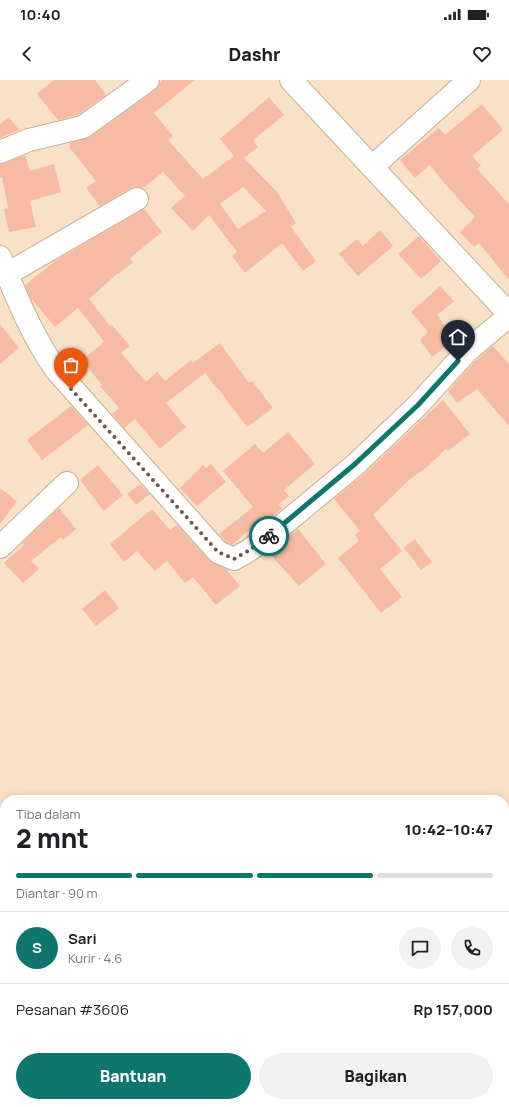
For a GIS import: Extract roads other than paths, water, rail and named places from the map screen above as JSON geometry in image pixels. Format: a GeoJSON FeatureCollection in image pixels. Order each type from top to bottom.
{"type":"FeatureCollection","features":[{"type":"Feature","properties":{"kind":"street"},"geometry":{"type":"LineString","coordinates":[[0,152],[29,140],[83,127],[148,80]]}},
{"type":"Feature","properties":{"kind":"street"},"geometry":{"type":"LineString","coordinates":[[137,199],[4,266],[42,348],[56,370],[218,552],[234,559],[248,551],[279,528],[355,464],[418,405],[467,351],[509,315],[291,80]]}},
{"type":"Feature","properties":{"kind":"street"},"geometry":{"type":"LineString","coordinates":[[372,167],[469,80]]}},
{"type":"Feature","properties":{"kind":"street"},"geometry":{"type":"LineString","coordinates":[[0,547],[67,483]]}}]}
